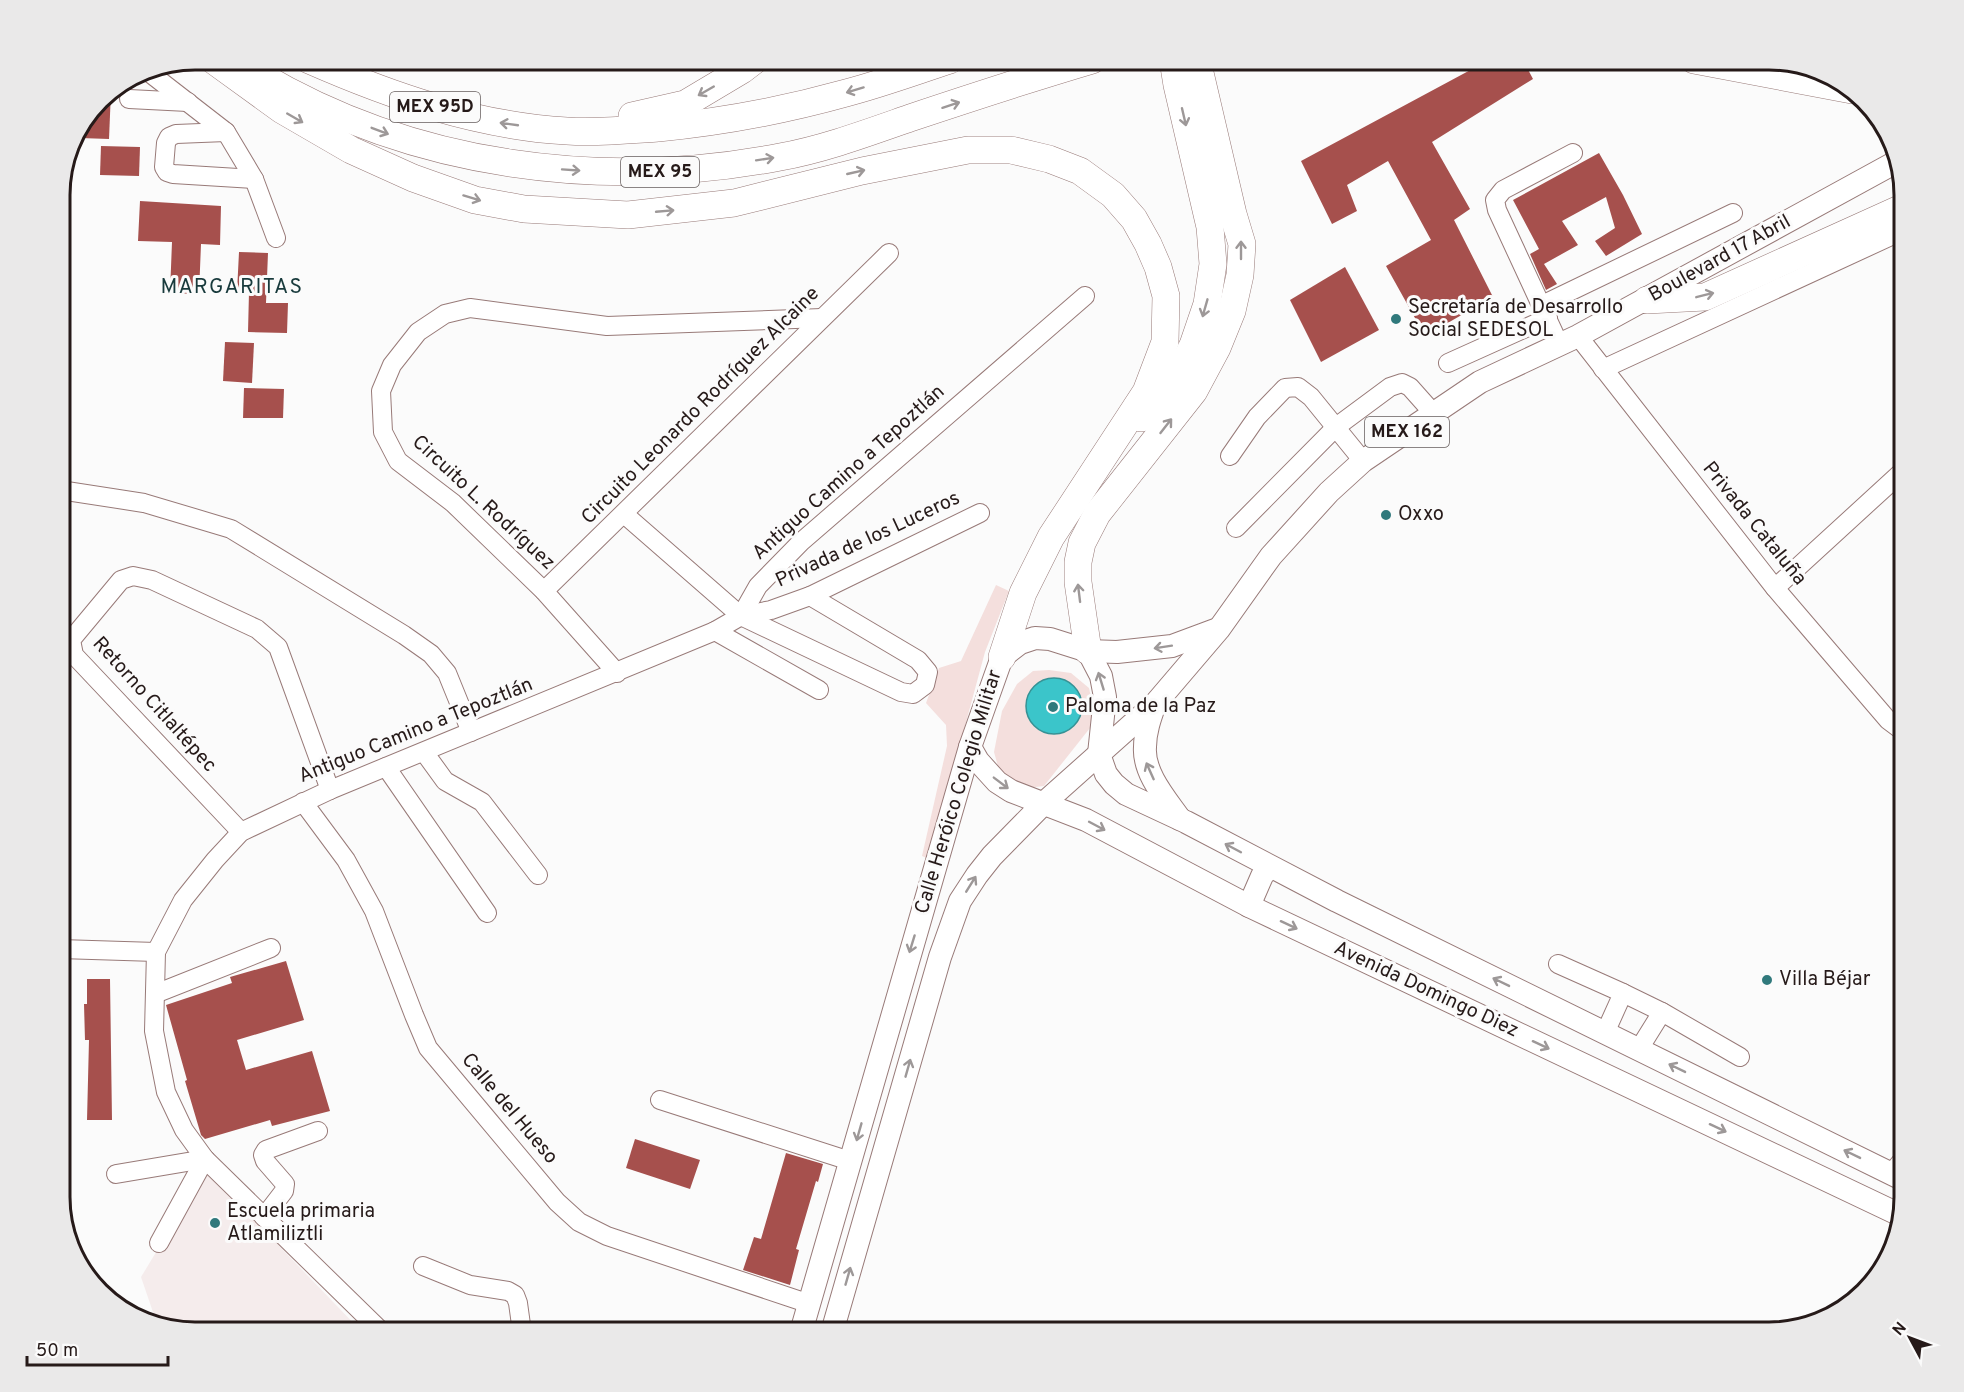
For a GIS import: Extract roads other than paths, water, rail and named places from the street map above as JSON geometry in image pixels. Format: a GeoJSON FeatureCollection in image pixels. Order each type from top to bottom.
{"type":"FeatureCollection","features":[{"type":"Feature","properties":{"kind":"highway"},"geometry":{"type":"LineString","coordinates":[[227,70],[282,110],[351,150],[413,178],[475,200],[524,209],[628,215],[734,203],[862,171],[968,150],[1011,150],[1049,159],[1080,171],[1113,195],[1134,219],[1149,244],[1158,267],[1166,296],[1165,342],[1146,392],[1051,537],[1023,593],[1002,657]]}},
{"type":"Feature","properties":{"kind":"highway","name":"MEX 95"},"geometry":{"type":"LineString","coordinates":[[250,70],[342,117],[446,152],[491,162],[628,173],[715,167],[781,157],[847,140],[1059,70]]}},
{"type":"Feature","properties":{"kind":"highway","name":"MEX 95D"},"geometry":{"type":"LineString","coordinates":[[332,70],[360,82],[459,115],[504,124],[567,131]]}},
{"type":"Feature","properties":{"kind":"highway"},"geometry":{"type":"LineString","coordinates":[[567,131],[684,104],[742,70]]}},
{"type":"Feature","properties":{"kind":"highway","name":"MEX 95"},"geometry":{"type":"LineString","coordinates":[[567,131],[622,131],[718,120],[846,93],[918,70]]}},
{"type":"Feature","properties":{"kind":"highway"},"geometry":{"type":"LineString","coordinates":[[1109,448],[1150,410],[1175,381],[1193,345],[1207,304],[1213,264],[1210,227],[1175,70]]}},
{"type":"Feature","properties":{"kind":"highway"},"geometry":{"type":"LineString","coordinates":[[1088,651],[1078,582],[1078,562],[1082,543],[1097,514],[1194,391],[1217,348],[1232,311],[1240,275],[1242,244],[1199,70]]}},
{"type":"Feature","properties":{"kind":"highway"},"geometry":{"type":"LineString","coordinates":[[1747,70],[1828,85]]}},
{"type":"Feature","properties":{"kind":"highway"},"geometry":{"type":"LineString","coordinates":[[1647,300],[1705,297],[1894,212]]}},
{"type":"Feature","properties":{"kind":"main road","name":"Boulevard 17 Abril"},"geometry":{"type":"LineString","coordinates":[[1098,754],[1155,704],[1219,629],[1271,556],[1329,492],[1364,461],[1480,382],[1647,300],[1889,166]]}},
{"type":"Feature","properties":{"kind":"main road"},"geometry":{"type":"LineString","coordinates":[[1098,754],[1105,697],[1101,676],[1088,651],[1117,652],[1172,646],[1219,629]]}},
{"type":"Feature","properties":{"kind":"main road","name":"Calle Heróico Colegio Militar"},"geometry":{"type":"LineString","coordinates":[[804,1322],[970,747],[1002,657],[1020,643],[1035,638],[1050,639],[1088,651]]}},
{"type":"Feature","properties":{"kind":"main road"},"geometry":{"type":"LineString","coordinates":[[1155,704],[1144,749],[1146,763],[1163,795],[1181,820]]}},
{"type":"Feature","properties":{"kind":"main road","name":"Avenida Domingo Diez"},"geometry":{"type":"LineString","coordinates":[[970,747],[978,761],[998,782],[1011,791],[1086,820],[1249,906],[1892,1211]]}},
{"type":"Feature","properties":{"kind":"main road","name":"Calle Heróico Colegio Militar"},"geometry":{"type":"LineString","coordinates":[[835,1322],[940,957],[960,901],[992,856],[1044,803],[1098,754]]}},
{"type":"Feature","properties":{"kind":"main road","name":"Avenida Domingo Diez"},"geometry":{"type":"LineString","coordinates":[[1098,754],[1106,774],[1126,794],[1605,1033],[1894,1168]]}},
{"type":"Feature","properties":{"kind":"main road"},"geometry":{"type":"LineString","coordinates":[[1249,906],[1257,886],[1269,867]]}},
{"type":"Feature","properties":{"kind":"street"},"geometry":{"type":"LineString","coordinates":[[156,77],[226,132],[254,179],[276,238]]}},
{"type":"Feature","properties":{"kind":"street"},"geometry":{"type":"LineString","coordinates":[[129,99],[188,102]]}},
{"type":"Feature","properties":{"kind":"street"},"geometry":{"type":"LineString","coordinates":[[226,132],[176,134],[169,137],[166,142],[164,167],[167,172],[173,174],[254,179]]}},
{"type":"Feature","properties":{"kind":"street","name":"Privada Cataluña"},"geometry":{"type":"LineString","coordinates":[[1573,153],[1503,190],[1496,200],[1497,210],[1545,312],[1569,340],[1603,369],[1775,588],[1894,724]]}},
{"type":"Feature","properties":{"kind":"street"},"geometry":{"type":"LineString","coordinates":[[1448,363],[1733,213]]}},
{"type":"Feature","properties":{"kind":"street"},"geometry":{"type":"LineString","coordinates":[[1603,369],[1894,235]]}},
{"type":"Feature","properties":{"kind":"street","name":"Circuito Leonardo Rodríguez Alcaine"},"geometry":{"type":"LineString","coordinates":[[544,591],[889,253]]}},
{"type":"Feature","properties":{"kind":"street","name":"Antiguo Camino a Tepoztlán"},"geometry":{"type":"LineString","coordinates":[[372,1322],[205,1159],[184,1130],[166,1092],[154,1031],[156,952],[183,900],[241,832],[330,790],[715,631],[741,616],[758,586],[801,542],[1085,296]]}},
{"type":"Feature","properties":{"kind":"street","name":"Circuito L. Rodríguez"},"geometry":{"type":"LineString","coordinates":[[617,673],[544,591],[453,503],[398,461],[383,432],[381,391],[392,366],[418,333],[445,314],[470,308],[607,326],[822,318]]}},
{"type":"Feature","properties":{"kind":"street"},"geometry":{"type":"LineString","coordinates":[[1236,528],[1336,427],[1390,387],[1402,383],[1410,387],[1434,414]]}},
{"type":"Feature","properties":{"kind":"street"},"geometry":{"type":"LineString","coordinates":[[1230,456],[1257,417],[1285,388],[1298,387],[1311,397],[1364,461]]}},
{"type":"Feature","properties":{"kind":"street"},"geometry":{"type":"LineString","coordinates":[[1775,588],[1894,479]]}},
{"type":"Feature","properties":{"kind":"street"},"geometry":{"type":"LineString","coordinates":[[71,492],[144,503],[231,529],[404,635],[431,654],[447,673],[471,732]]}},
{"type":"Feature","properties":{"kind":"street","name":"Privada de los Luceros"},"geometry":{"type":"LineString","coordinates":[[741,616],[771,610],[810,596],[980,513]]}},
{"type":"Feature","properties":{"kind":"street"},"geometry":{"type":"LineString","coordinates":[[624,514],[741,616],[901,692],[913,694],[925,685],[928,672],[918,660],[810,596]]}},
{"type":"Feature","properties":{"kind":"street","name":"Retorno Citlaltépec"},"geometry":{"type":"LineString","coordinates":[[241,832],[74,655],[71,640],[121,580],[133,576],[152,580],[257,629],[278,646],[330,790]]}},
{"type":"Feature","properties":{"kind":"street"},"geometry":{"type":"LineString","coordinates":[[715,631],[819,690]]}},
{"type":"Feature","properties":{"kind":"street"},"geometry":{"type":"LineString","coordinates":[[424,752],[446,782],[482,802],[538,875]]}},
{"type":"Feature","properties":{"kind":"street"},"geometry":{"type":"LineString","coordinates":[[386,767],[487,913]]}},
{"type":"Feature","properties":{"kind":"street","name":"Calle del Hueso"},"geometry":{"type":"LineString","coordinates":[[303,802],[346,860],[374,910],[428,1048],[557,1202],[579,1222],[608,1236],[810,1304]]}},
{"type":"Feature","properties":{"kind":"street"},"geometry":{"type":"LineString","coordinates":[[155,994],[271,948]]}},
{"type":"Feature","properties":{"kind":"street"},"geometry":{"type":"LineString","coordinates":[[71,949],[156,952]]}},
{"type":"Feature","properties":{"kind":"street"},"geometry":{"type":"LineString","coordinates":[[1558,964],[1662,1012],[1740,1057]]}},
{"type":"Feature","properties":{"kind":"street"},"geometry":{"type":"LineString","coordinates":[[1605,1033],[1623,993]]}},
{"type":"Feature","properties":{"kind":"street"},"geometry":{"type":"LineString","coordinates":[[1640,1050],[1662,1012]]}},
{"type":"Feature","properties":{"kind":"street"},"geometry":{"type":"LineString","coordinates":[[660,1100],[850,1161]]}},
{"type":"Feature","properties":{"kind":"street"},"geometry":{"type":"LineString","coordinates":[[264,1216],[284,1191],[285,1184],[265,1161],[263,1155],[266,1150],[318,1131]]}},
{"type":"Feature","properties":{"kind":"street"},"geometry":{"type":"LineString","coordinates":[[116,1174],[205,1159]]}},
{"type":"Feature","properties":{"kind":"street"},"geometry":{"type":"LineString","coordinates":[[159,1243],[205,1159]]}},
{"type":"Feature","properties":{"kind":"street"},"geometry":{"type":"LineString","coordinates":[[423,1266],[470,1285],[508,1291],[515,1295],[521,1322]]}},
{"type":"Feature","properties":{"kind":"water","name":"Paloma de la Paz"},"geometry":{"type":"Polygon","coordinates":[[[1054,678],[1065,680],[1074,686],[1080,695],[1082,706],[1080,717],[1074,726],[1065,732],[1054,734],[1043,732],[1034,726],[1028,717],[1026,706],[1028,695],[1034,686],[1043,680],[1054,678]]]}},
{"type":"Feature","properties":{"kind":"place","name":"Secretaría de Desarrollo Social SEDESOL"},"geometry":{"type":"Point","coordinates":[1396,319]}},
{"type":"Feature","properties":{"kind":"place","name":"Oxxo"},"geometry":{"type":"Point","coordinates":[1386,515]}},
{"type":"Feature","properties":{"kind":"place","name":"Paloma de la Paz"},"geometry":{"type":"Point","coordinates":[1053,707]}},
{"type":"Feature","properties":{"kind":"place","name":"Villa Béjar"},"geometry":{"type":"Point","coordinates":[1767,980]}},
{"type":"Feature","properties":{"kind":"place","name":"Escuela primaria Atlamiliztli"},"geometry":{"type":"Point","coordinates":[215,1223]}},
{"type":"Feature","properties":{"kind":"district","name":"MARGARITAS"},"geometry":{"type":"Point","coordinates":[232,287]}}]}
